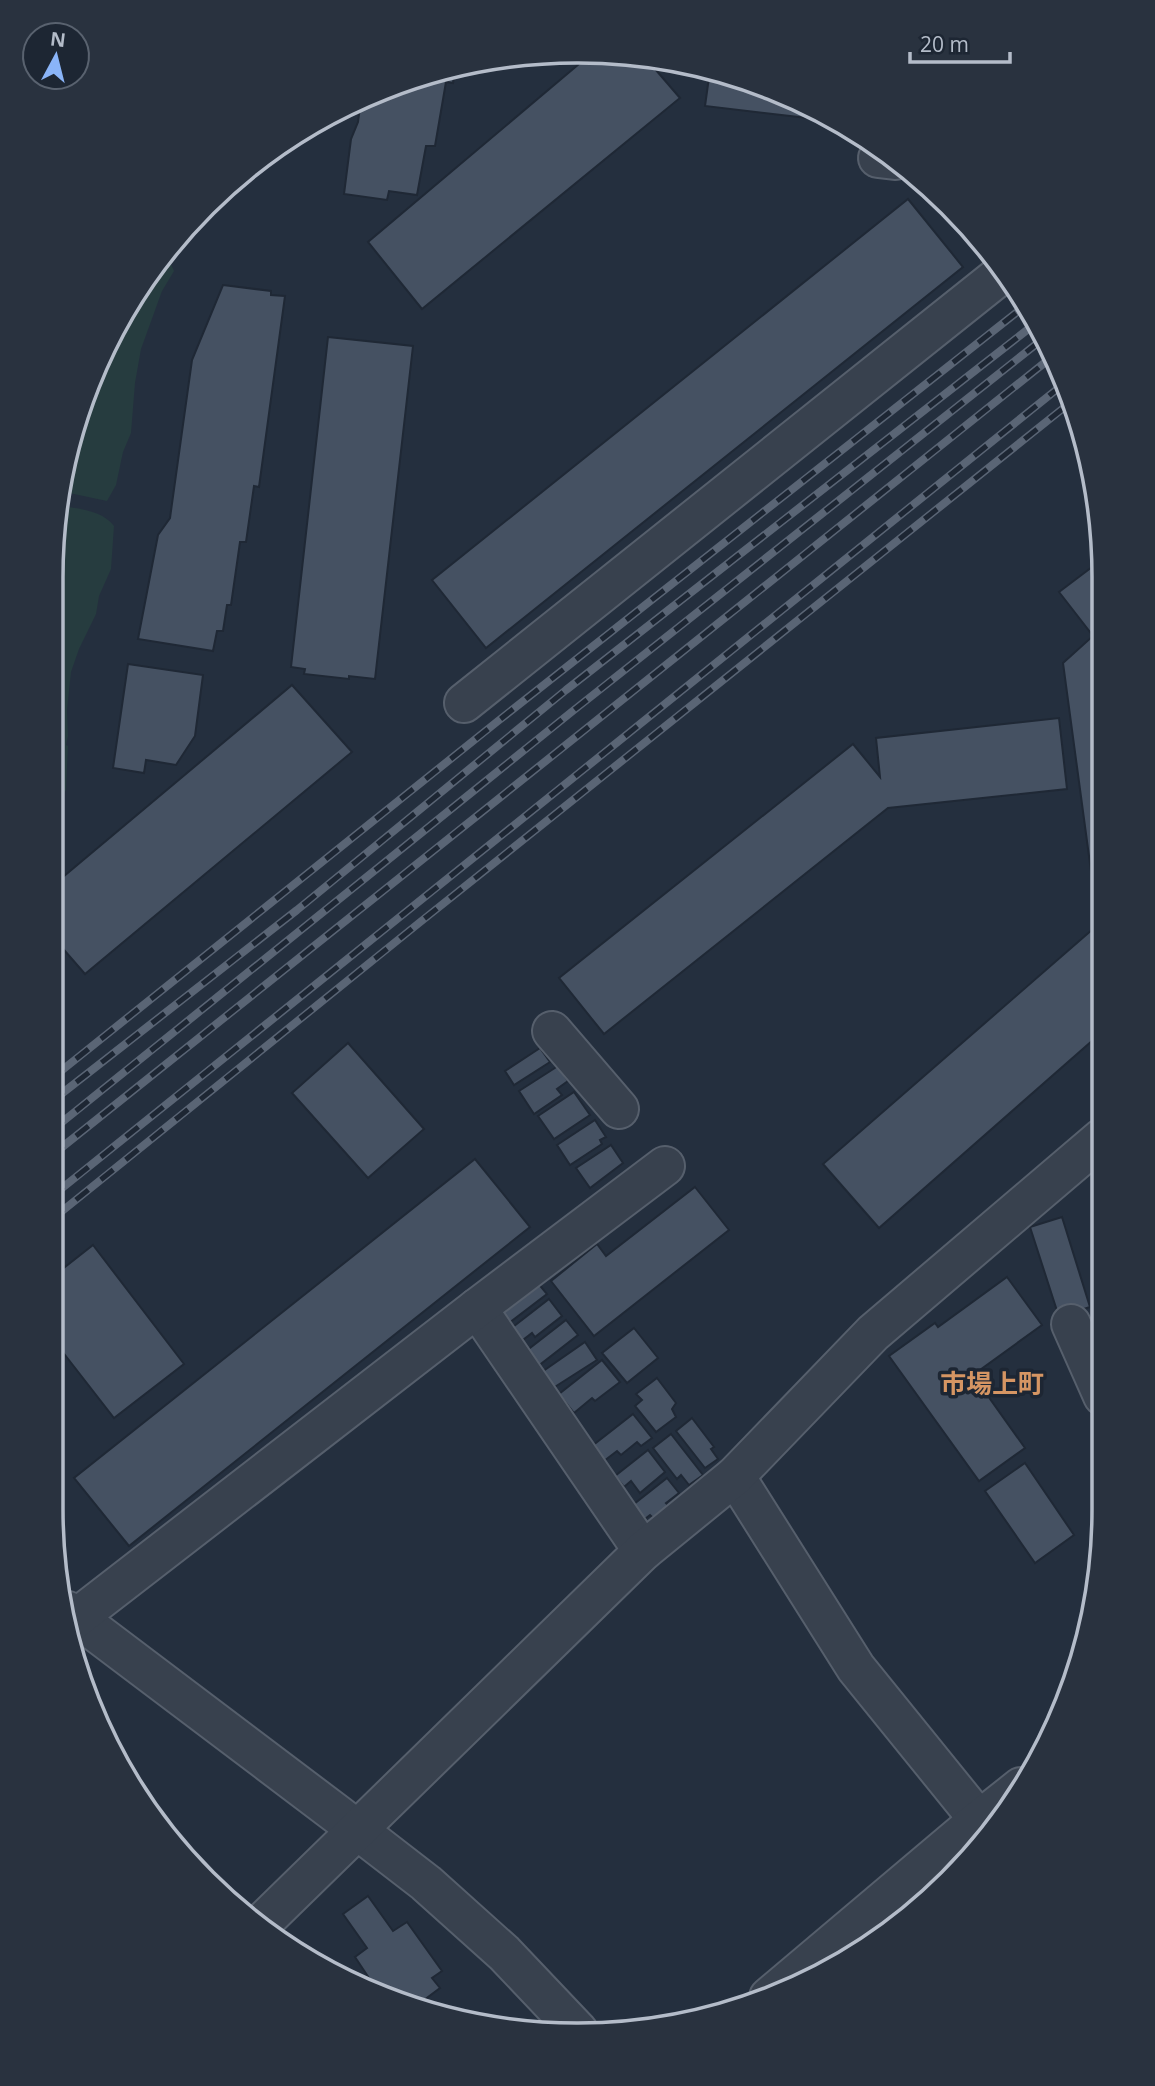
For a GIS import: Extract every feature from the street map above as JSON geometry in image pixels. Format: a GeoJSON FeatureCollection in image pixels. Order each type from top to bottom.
{"type":"FeatureCollection","features":[{"type":"Feature","properties":{"kind":"street"},"geometry":{"type":"LineString","coordinates":[[464,703],[996,279]]}},
{"type":"Feature","properties":{"kind":"street"},"geometry":{"type":"LineString","coordinates":[[552,1031],[619,1109]]}},
{"type":"Feature","properties":{"kind":"street"},"geometry":{"type":"LineString","coordinates":[[266,1919],[643,1551],[735,1476],[763,1436],[808,1390],[1092,1147]]}},
{"type":"Feature","properties":{"kind":"street"},"geometry":{"type":"LineString","coordinates":[[74,1615],[665,1166]]}},
{"type":"Feature","properties":{"kind":"street"},"geometry":{"type":"LineString","coordinates":[[477,1308],[643,1551]]}},
{"type":"Feature","properties":{"kind":"street"},"geometry":{"type":"LineString","coordinates":[[1071,1324],[1092,1371]]}},
{"type":"Feature","properties":{"kind":"street"},"geometry":{"type":"LineString","coordinates":[[735,1476],[856,1668],[979,1820]]}},
{"type":"Feature","properties":{"kind":"street"},"geometry":{"type":"LineString","coordinates":[[76,1620],[426,1883],[504,1953],[570,2023]]}},
{"type":"Feature","properties":{"kind":"street"},"geometry":{"type":"LineString","coordinates":[[825,1959],[910,1898],[979,1820],[997,1806]]}},
{"type":"Feature","properties":{"kind":"green space"},"geometry":{"type":"Polygon","coordinates":[[[170,263],[174,271],[162,291],[141,349],[131,433],[123,452],[116,485],[107,501],[70,493],[81,444],[90,412],[116,350],[132,320],[170,263]]]}},
{"type":"Feature","properties":{"kind":"green space"},"geometry":{"type":"Polygon","coordinates":[[[68,507],[96,513],[114,526],[111,569],[99,596],[96,614],[71,672],[67,710],[66,790],[63,795],[63,578],[68,507]]]}},
{"type":"Feature","properties":{"kind":"building"},"geometry":{"type":"Polygon","coordinates":[[[580,63],[655,69],[680,98],[422,309],[368,242],[580,63]]]}},
{"type":"Feature","properties":{"kind":"building"},"geometry":{"type":"Polygon","coordinates":[[[454,79],[453,83],[446,82],[435,146],[426,146],[417,195],[389,191],[387,200],[344,194],[351,139],[359,112],[412,90],[454,79]]]}},
{"type":"Feature","properties":{"kind":"building"},"geometry":{"type":"Polygon","coordinates":[[[709,80],[743,90],[809,118],[705,106],[709,80]]]}},
{"type":"Feature","properties":{"kind":"building"},"geometry":{"type":"Polygon","coordinates":[[[908,199],[963,267],[486,648],[432,580],[908,199]]]}},
{"type":"Feature","properties":{"kind":"building"},"geometry":{"type":"Polygon","coordinates":[[[223,285],[271,291],[271,295],[285,296],[259,487],[254,486],[246,542],[240,542],[231,605],[227,605],[223,631],[217,631],[213,651],[138,639],[158,535],[170,518],[192,360],[223,285]]]}},
{"type":"Feature","properties":{"kind":"building"},"geometry":{"type":"Polygon","coordinates":[[[328,337],[413,346],[375,679],[304,674],[305,669],[291,667],[328,337]]]}},
{"type":"Feature","properties":{"kind":"building"},"geometry":{"type":"Polygon","coordinates":[[[1092,567],[1092,635],[1059,592],[1092,567]]]}},
{"type":"Feature","properties":{"kind":"building"},"geometry":{"type":"Polygon","coordinates":[[[1092,637],[1092,878],[1063,663],[1092,637]]]}},
{"type":"Feature","properties":{"kind":"building"},"geometry":{"type":"Polygon","coordinates":[[[128,664],[203,675],[195,736],[176,765],[146,760],[144,773],[113,768],[128,664]]]}},
{"type":"Feature","properties":{"kind":"building"},"geometry":{"type":"Polygon","coordinates":[[[292,685],[352,752],[85,974],[63,949],[63,877],[292,685]]]}},
{"type":"Feature","properties":{"kind":"building"},"geometry":{"type":"Polygon","coordinates":[[[1059,718],[1067,789],[888,808],[604,1034],[559,978],[853,744],[880,777],[876,738],[1059,718]]]}},
{"type":"Feature","properties":{"kind":"building"},"geometry":{"type":"Polygon","coordinates":[[[1092,930],[1092,1041],[879,1228],[823,1164],[1092,930]]]}},
{"type":"Feature","properties":{"kind":"building"},"geometry":{"type":"Polygon","coordinates":[[[348,1043],[424,1129],[368,1178],[292,1093],[348,1043]]]}},
{"type":"Feature","properties":{"kind":"building"},"geometry":{"type":"Polygon","coordinates":[[[540,1048],[550,1062],[514,1085],[505,1071],[540,1048]]]}},
{"type":"Feature","properties":{"kind":"building"},"geometry":{"type":"Polygon","coordinates":[[[558,1066],[568,1081],[557,1089],[562,1095],[534,1114],[519,1091],[558,1066]]]}},
{"type":"Feature","properties":{"kind":"building"},"geometry":{"type":"Polygon","coordinates":[[[574,1092],[590,1115],[554,1139],[538,1116],[574,1092]]]}},
{"type":"Feature","properties":{"kind":"building"},"geometry":{"type":"Polygon","coordinates":[[[595,1120],[606,1137],[600,1140],[602,1144],[570,1165],[557,1145],[595,1120]]]}},
{"type":"Feature","properties":{"kind":"building"},"geometry":{"type":"Polygon","coordinates":[[[611,1145],[623,1163],[590,1188],[576,1168],[611,1145]]]}},
{"type":"Feature","properties":{"kind":"building"},"geometry":{"type":"Polygon","coordinates":[[[475,1159],[530,1227],[129,1546],[74,1478],[475,1159]]]}},
{"type":"Feature","properties":{"kind":"building"},"geometry":{"type":"Polygon","coordinates":[[[695,1187],[729,1230],[594,1336],[551,1281],[597,1244],[606,1256],[695,1187]]]}},
{"type":"Feature","properties":{"kind":"building"},"geometry":{"type":"Polygon","coordinates":[[[1062,1217],[1090,1307],[1059,1317],[1030,1227],[1062,1217]]]}},
{"type":"Feature","properties":{"kind":"building"},"geometry":{"type":"Polygon","coordinates":[[[93,1245],[184,1364],[114,1418],[63,1352],[63,1269],[93,1245]]]}},
{"type":"Feature","properties":{"kind":"building"},"geometry":{"type":"Polygon","coordinates":[[[532,1276],[547,1294],[505,1326],[491,1308],[532,1276]]]}},
{"type":"Feature","properties":{"kind":"building"},"geometry":{"type":"Polygon","coordinates":[[[1007,1277],[1042,1325],[973,1375],[1025,1448],[979,1481],[889,1356],[935,1323],[938,1327],[1007,1277]]]}},
{"type":"Feature","properties":{"kind":"building"},"geometry":{"type":"Polygon","coordinates":[[[549,1299],[562,1316],[535,1337],[532,1333],[519,1343],[509,1330],[549,1299]]]}},
{"type":"Feature","properties":{"kind":"building"},"geometry":{"type":"Polygon","coordinates":[[[566,1320],[578,1335],[533,1370],[521,1355],[566,1320]]]}},
{"type":"Feature","properties":{"kind":"building"},"geometry":{"type":"Polygon","coordinates":[[[634,1328],[658,1358],[627,1383],[602,1353],[634,1328]]]}},
{"type":"Feature","properties":{"kind":"building"},"geometry":{"type":"Polygon","coordinates":[[[585,1342],[597,1360],[550,1390],[539,1374],[585,1342]]]}},
{"type":"Feature","properties":{"kind":"building"},"geometry":{"type":"Polygon","coordinates":[[[602,1360],[620,1382],[595,1401],[592,1398],[574,1413],[559,1394],[602,1360]]]}},
{"type":"Feature","properties":{"kind":"building"},"geometry":{"type":"Polygon","coordinates":[[[657,1378],[676,1403],[672,1409],[676,1417],[656,1432],[635,1406],[642,1400],[636,1394],[657,1378]]]}},
{"type":"Feature","properties":{"kind":"building"},"geometry":{"type":"Polygon","coordinates":[[[633,1414],[652,1438],[641,1446],[637,1442],[621,1455],[617,1451],[604,1461],[592,1446],[633,1414]]]}},
{"type":"Feature","properties":{"kind":"building"},"geometry":{"type":"Polygon","coordinates":[[[692,1418],[714,1447],[711,1449],[718,1459],[705,1468],[676,1431],[692,1418]]]}},
{"type":"Feature","properties":{"kind":"building"},"geometry":{"type":"Polygon","coordinates":[[[671,1434],[703,1475],[689,1485],[681,1475],[677,1479],[653,1448],[671,1434]]]}},
{"type":"Feature","properties":{"kind":"building"},"geometry":{"type":"Polygon","coordinates":[[[648,1450],[665,1472],[640,1493],[631,1481],[624,1487],[615,1476],[648,1450]]]}},
{"type":"Feature","properties":{"kind":"building"},"geometry":{"type":"Polygon","coordinates":[[[1025,1463],[1074,1535],[1035,1563],[985,1491],[1025,1463]]]}},
{"type":"Feature","properties":{"kind":"building"},"geometry":{"type":"Polygon","coordinates":[[[667,1478],[679,1493],[666,1503],[669,1506],[653,1518],[650,1515],[641,1522],[629,1508],[667,1478]]]}},
{"type":"Feature","properties":{"kind":"building"},"geometry":{"type":"Polygon","coordinates":[[[368,1896],[393,1931],[407,1922],[442,1971],[432,1978],[440,1988],[425,2000],[370,1979],[355,1957],[367,1948],[343,1914],[368,1896]]]}},
{"type":"Feature","properties":{"kind":"railway"},"geometry":{"type":"LineString","coordinates":[[63,1069],[498,721],[1018,312]]}},
{"type":"Feature","properties":{"kind":"railway"},"geometry":{"type":"LineString","coordinates":[[63,1093],[297,910],[566,690],[1028,329]]}},
{"type":"Feature","properties":{"kind":"railway"},"geometry":{"type":"LineString","coordinates":[[63,1121],[574,710],[1036,344]]}},
{"type":"Feature","properties":{"kind":"railway"},"geometry":{"type":"LineString","coordinates":[[63,1146],[1045,363]]}},
{"type":"Feature","properties":{"kind":"railway"},"geometry":{"type":"LineString","coordinates":[[63,1187],[1056,390]]}},
{"type":"Feature","properties":{"kind":"railway"},"geometry":{"type":"LineString","coordinates":[[63,1210],[1063,408]]}},
{"type":"Feature","properties":{"kind":"district","name":"市場上町"},"geometry":{"type":"Point","coordinates":[992,1383]}}]}
